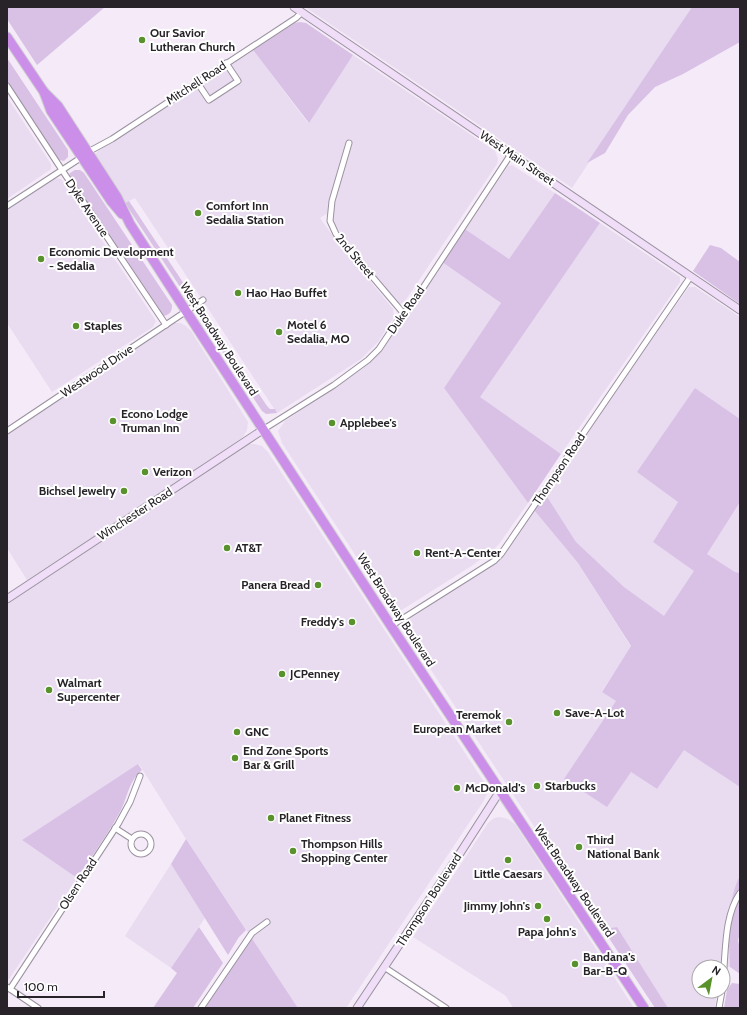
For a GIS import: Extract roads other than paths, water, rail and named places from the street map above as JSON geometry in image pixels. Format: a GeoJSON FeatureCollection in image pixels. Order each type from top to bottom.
{"type":"FeatureCollection","features":[{"type":"Feature","properties":{"kind":"highway","name":"West Broadway Boulevard"},"geometry":{"type":"LineString","coordinates":[[7,37],[44,92],[52,111],[85,155],[111,201],[130,224],[500,791],[644,1008]]}},
{"type":"Feature","properties":{"kind":"main road","name":"West Main Street"},"geometry":{"type":"LineString","coordinates":[[294,7],[740,310]]}},
{"type":"Feature","properties":{"kind":"main road","name":"Winchester Road"},"geometry":{"type":"LineString","coordinates":[[7,599],[264,429]]}},
{"type":"Feature","properties":{"kind":"main road","name":"Thompson Boulevard"},"geometry":{"type":"LineString","coordinates":[[357,1008],[500,791]]}},
{"type":"Feature","properties":{"kind":"street","name":"Mitchell Road"},"geometry":{"type":"LineString","coordinates":[[7,206],[296,18],[302,12]]}},
{"type":"Feature","properties":{"kind":"street"},"geometry":{"type":"LineString","coordinates":[[197,82],[209,100],[238,81],[226,63]]}},
{"type":"Feature","properties":{"kind":"street","name":"Dyke Avenue"},"geometry":{"type":"LineString","coordinates":[[7,86],[166,325]]}},
{"type":"Feature","properties":{"kind":"street","name":"2nd Street"},"geometry":{"type":"LineString","coordinates":[[349,143],[332,201],[330,221],[336,234],[404,314]]}},
{"type":"Feature","properties":{"kind":"street","name":"Duke Road"},"geometry":{"type":"LineString","coordinates":[[264,429],[368,360],[379,349],[413,303],[511,154]]}},
{"type":"Feature","properties":{"kind":"street","name":"Thompson Road"},"geometry":{"type":"LineString","coordinates":[[392,626],[494,561],[500,554],[691,276]]}},
{"type":"Feature","properties":{"kind":"street","name":"Westwood Drive"},"geometry":{"type":"LineString","coordinates":[[7,431],[203,300]]}},
{"type":"Feature","properties":{"kind":"street","name":"Olsen Road"},"geometry":{"type":"LineString","coordinates":[[8,988],[115,828],[130,802],[140,776]]}},
{"type":"Feature","properties":{"kind":"street"},"geometry":{"type":"LineString","coordinates":[[115,828],[132,839]]}},
{"type":"Feature","properties":{"kind":"street"},"geometry":{"type":"LineString","coordinates":[[140,834],[147,836],[151,844],[148,851],[143,854],[136,853],[132,848],[132,839],[134,836],[140,834]]}},
{"type":"Feature","properties":{"kind":"street"},"geometry":{"type":"LineString","coordinates":[[725,959],[730,914],[735,900],[740,893]]}},
{"type":"Feature","properties":{"kind":"street"},"geometry":{"type":"LineString","coordinates":[[201,1008],[252,933],[267,922]]}},
{"type":"Feature","properties":{"kind":"street"},"geometry":{"type":"LineString","coordinates":[[384,967],[446,1008]]}},
{"type":"Feature","properties":{"kind":"street"},"geometry":{"type":"LineString","coordinates":[[8,988],[38,1008]]}},
{"type":"Feature","properties":{"kind":"place","name":"Our Savior Lutheran Church"},"geometry":{"type":"Point","coordinates":[142,40]}},
{"type":"Feature","properties":{"kind":"place","name":"Comfort Inn Sedalia Station"},"geometry":{"type":"Point","coordinates":[198,213]}},
{"type":"Feature","properties":{"kind":"place","name":"Economic Development - Sedalia"},"geometry":{"type":"Point","coordinates":[41,259]}},
{"type":"Feature","properties":{"kind":"place","name":"Hao Hao Buffet"},"geometry":{"type":"Point","coordinates":[238,293]}},
{"type":"Feature","properties":{"kind":"place","name":"Staples"},"geometry":{"type":"Point","coordinates":[76,326]}},
{"type":"Feature","properties":{"kind":"place","name":"Motel 6 Sedalia, MO"},"geometry":{"type":"Point","coordinates":[279,332]}},
{"type":"Feature","properties":{"kind":"place","name":"Econo Lodge Truman Inn"},"geometry":{"type":"Point","coordinates":[113,421]}},
{"type":"Feature","properties":{"kind":"place","name":"Applebee's"},"geometry":{"type":"Point","coordinates":[332,423]}},
{"type":"Feature","properties":{"kind":"place","name":"Verizon"},"geometry":{"type":"Point","coordinates":[145,472]}},
{"type":"Feature","properties":{"kind":"place","name":"Bichsel Jewelry"},"geometry":{"type":"Point","coordinates":[124,491]}},
{"type":"Feature","properties":{"kind":"place","name":"AT&T"},"geometry":{"type":"Point","coordinates":[227,548]}},
{"type":"Feature","properties":{"kind":"place","name":"Rent-A-Center"},"geometry":{"type":"Point","coordinates":[417,553]}},
{"type":"Feature","properties":{"kind":"place","name":"Panera Bread"},"geometry":{"type":"Point","coordinates":[318,585]}},
{"type":"Feature","properties":{"kind":"place","name":"Freddy's"},"geometry":{"type":"Point","coordinates":[352,622]}},
{"type":"Feature","properties":{"kind":"place","name":"JCPenney"},"geometry":{"type":"Point","coordinates":[282,674]}},
{"type":"Feature","properties":{"kind":"place","name":"Walmart Supercenter"},"geometry":{"type":"Point","coordinates":[49,690]}},
{"type":"Feature","properties":{"kind":"place","name":"Save-A-Lot"},"geometry":{"type":"Point","coordinates":[557,713]}},
{"type":"Feature","properties":{"kind":"place","name":"Teremok European Market"},"geometry":{"type":"Point","coordinates":[509,722]}},
{"type":"Feature","properties":{"kind":"place","name":"GNC"},"geometry":{"type":"Point","coordinates":[237,732]}},
{"type":"Feature","properties":{"kind":"place","name":"End Zone Sports Bar & Grill"},"geometry":{"type":"Point","coordinates":[235,758]}},
{"type":"Feature","properties":{"kind":"place","name":"Starbucks"},"geometry":{"type":"Point","coordinates":[537,786]}},
{"type":"Feature","properties":{"kind":"place","name":"McDonald's"},"geometry":{"type":"Point","coordinates":[457,788]}},
{"type":"Feature","properties":{"kind":"place","name":"Planet Fitness"},"geometry":{"type":"Point","coordinates":[271,818]}},
{"type":"Feature","properties":{"kind":"place","name":"Third National Bank"},"geometry":{"type":"Point","coordinates":[579,847]}},
{"type":"Feature","properties":{"kind":"place","name":"Thompson Hills Shopping Center"},"geometry":{"type":"Point","coordinates":[293,851]}},
{"type":"Feature","properties":{"kind":"place","name":"Little Caesars"},"geometry":{"type":"Point","coordinates":[508,860]}},
{"type":"Feature","properties":{"kind":"place","name":"Jimmy John's"},"geometry":{"type":"Point","coordinates":[538,906]}},
{"type":"Feature","properties":{"kind":"place","name":"Papa John's"},"geometry":{"type":"Point","coordinates":[547,919]}},
{"type":"Feature","properties":{"kind":"place","name":"Bandana's Bar-B-Q"},"geometry":{"type":"Point","coordinates":[575,964]}}]}
